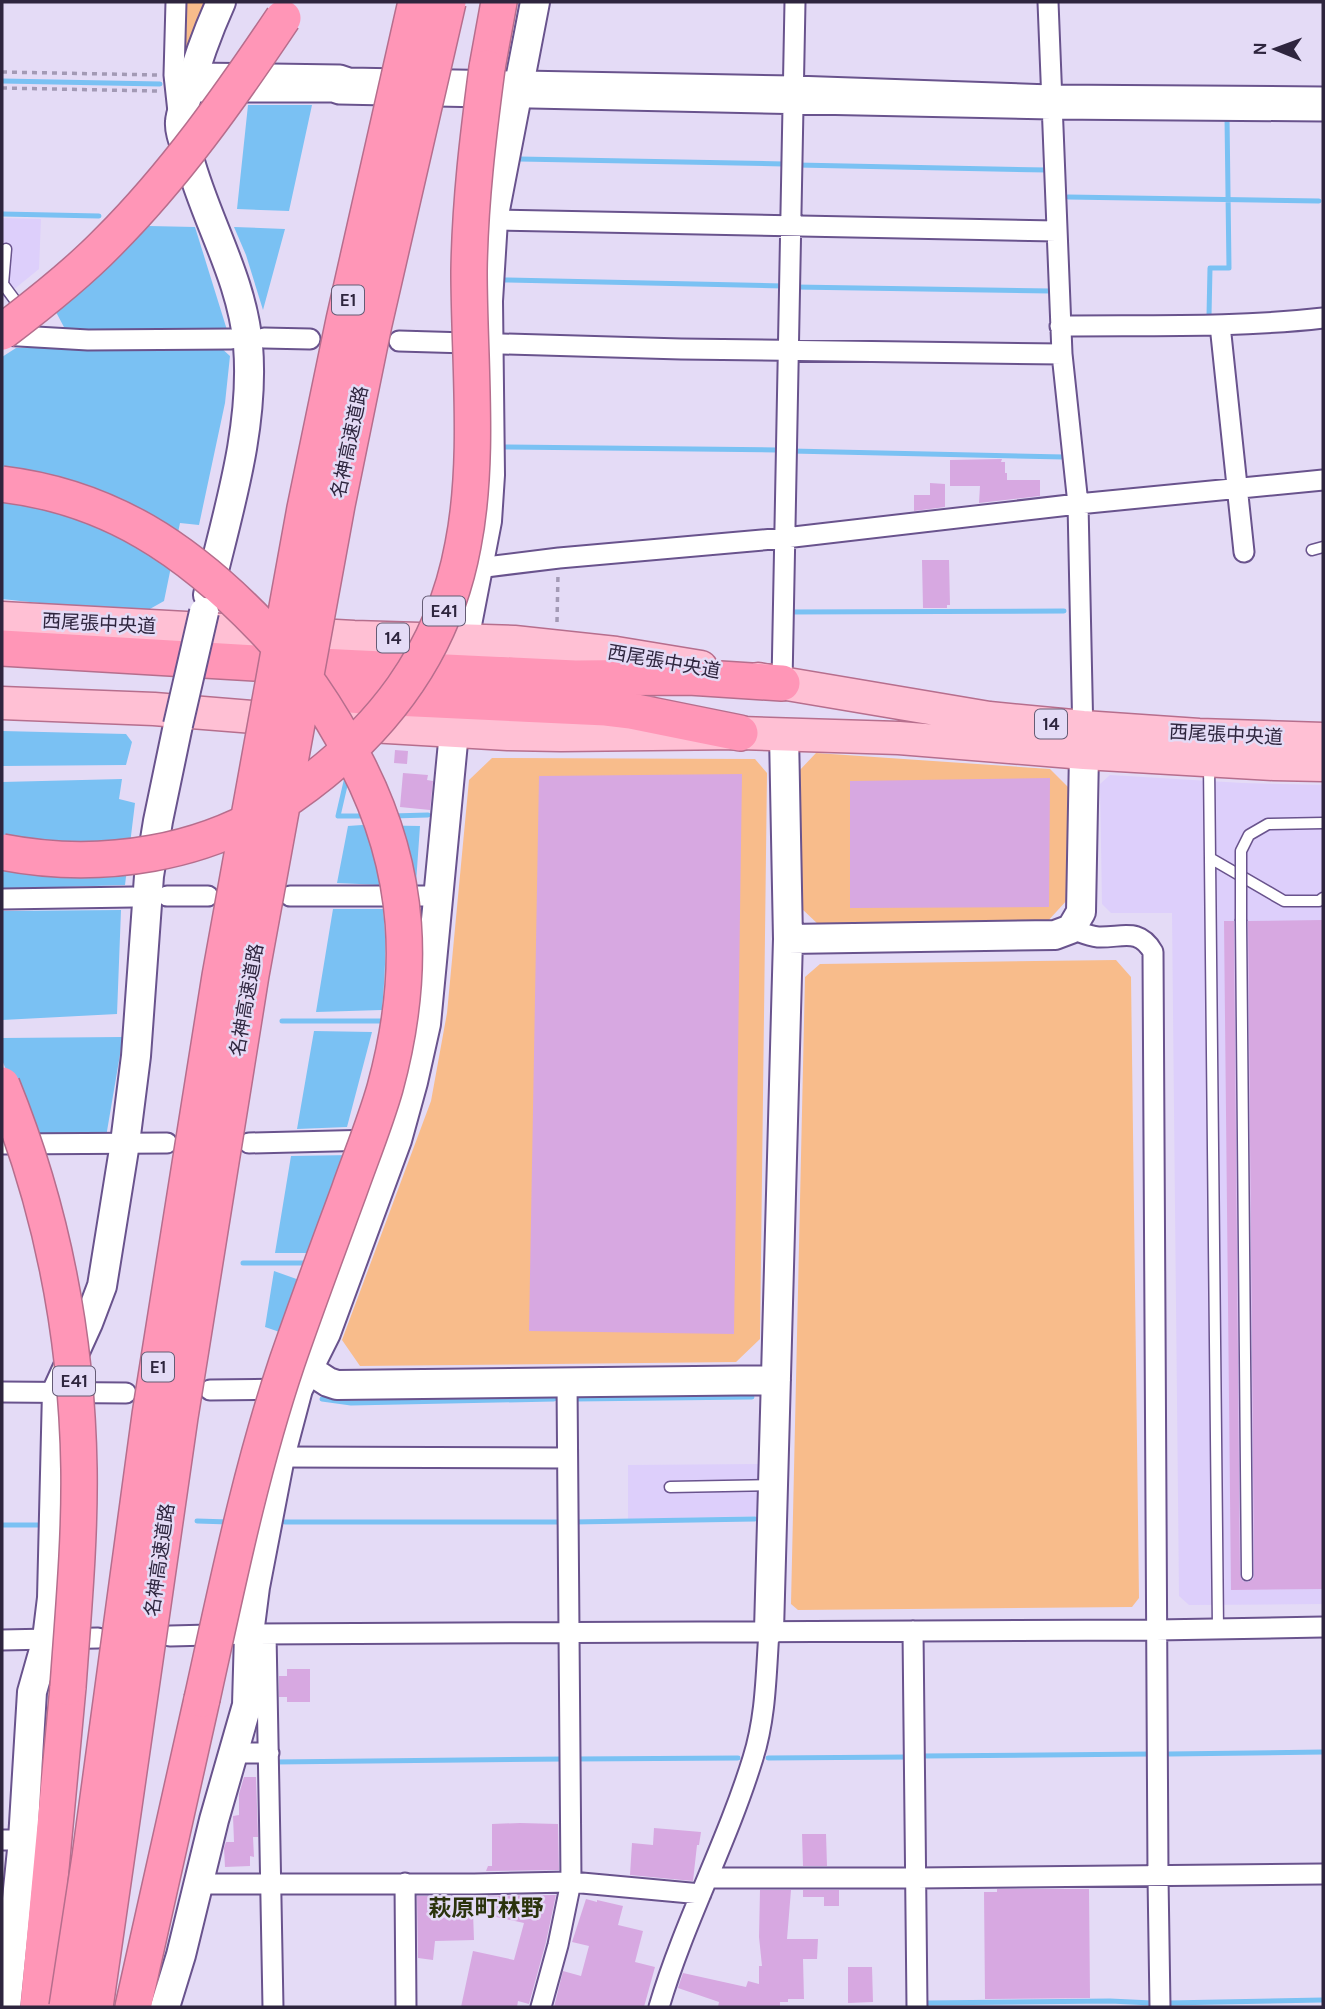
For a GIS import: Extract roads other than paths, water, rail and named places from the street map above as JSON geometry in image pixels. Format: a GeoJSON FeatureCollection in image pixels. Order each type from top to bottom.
{"type":"FeatureCollection","features":[{"type":"Feature","properties":{"kind":"highway","name":"名神高速道路"},"geometry":{"type":"LineString","coordinates":[[67,2007],[150,1415],[223,963],[308,494],[416,2]]}},
{"type":"Feature","properties":{"kind":"highway","name":"名神高速道路"},"geometry":{"type":"LineString","coordinates":[[95,2007],[184,1390],[256,948],[342,479],[377,310],[449,2]]}},
{"type":"Feature","properties":{"kind":"highway","name":"E41"},"geometry":{"type":"LineString","coordinates":[[2,852],[66,860],[126,857],[187,845],[247,822],[278,806],[307,785],[362,738],[393,703],[421,662],[446,607],[456,577],[468,511],[471,437],[470,223],[473,174],[499,2]]}},
{"type":"Feature","properties":{"kind":"highway"},"geometry":{"type":"LineString","coordinates":[[5,321],[27,314],[108,243],[147,201],[184,157],[288,10]]}},
{"type":"Feature","properties":{"kind":"highway"},"geometry":{"type":"LineString","coordinates":[[2,484],[22,486],[90,504],[149,532],[200,568],[228,592],[276,642],[325,708],[365,778],[388,840],[402,902],[405,936],[401,1010],[392,1060],[373,1124],[272,1408],[243,1517],[133,2007]]}},
{"type":"Feature","properties":{"kind":"highway"},"geometry":{"type":"LineString","coordinates":[[2,648],[548,677],[689,677],[782,683]]}},
{"type":"Feature","properties":{"kind":"highway"},"geometry":{"type":"LineString","coordinates":[[2,671],[249,685],[387,698],[596,708],[631,711],[740,733]]}},
{"type":"Feature","properties":{"kind":"highway","name":"E41"},"geometry":{"type":"LineString","coordinates":[[2,1085],[28,1154],[54,1246],[70,1336],[77,1426],[77,1555],[68,1687],[38,2007]]}},
{"type":"Feature","properties":{"kind":"main road","name":"西尾張中央道"},"geometry":{"type":"LineString","coordinates":[[2,618],[557,646],[664,660],[989,718],[1083,740],[1209,760],[1323,765]]}},
{"type":"Feature","properties":{"kind":"main road","name":"西尾張中央道"},"geometry":{"type":"LineString","coordinates":[[2,703],[154,709],[454,732],[561,735],[740,733],[1083,740],[1323,739]]}},
{"type":"Feature","properties":{"kind":"street"},"geometry":{"type":"LineString","coordinates":[[5,321],[109,225],[163,162],[179,123],[183,83],[176,2]]}},
{"type":"Feature","properties":{"kind":"street"},"geometry":{"type":"LineString","coordinates":[[183,83],[221,2]]}},
{"type":"Feature","properties":{"kind":"street"},"geometry":{"type":"LineString","coordinates":[[464,640],[487,522],[490,475],[488,301],[493,220],[535,2]]}},
{"type":"Feature","properties":{"kind":"street"},"geometry":{"type":"LineString","coordinates":[[782,683],[795,2]]}},
{"type":"Feature","properties":{"kind":"street"},"geometry":{"type":"LineString","coordinates":[[788,939],[1055,935],[1071,929],[1081,912],[1083,740],[1078,504],[1060,326],[1048,2]]}},
{"type":"Feature","properties":{"kind":"street"},"geometry":{"type":"LineString","coordinates":[[183,83],[340,94],[519,89],[1323,111]]}},
{"type":"Feature","properties":{"kind":"street"},"geometry":{"type":"LineString","coordinates":[[1051,102],[1323,97]]}},
{"type":"Feature","properties":{"kind":"street"},"geometry":{"type":"LineString","coordinates":[[57,1391],[102,1286],[125,1143],[140,1019],[149,876],[158,821],[242,446],[247,404],[249,364],[239,294],[224,250],[195,182],[179,123]]}},
{"type":"Feature","properties":{"kind":"street"},"geometry":{"type":"LineString","coordinates":[[493,220],[1056,231]]}},
{"type":"Feature","properties":{"kind":"street"},"geometry":{"type":"LineString","coordinates":[[1060,326],[1220,325],[1285,323],[1323,318]]}},
{"type":"Feature","properties":{"kind":"street"},"geometry":{"type":"LineString","coordinates":[[5,321],[88,340],[231,339]]}},
{"type":"Feature","properties":{"kind":"street"},"geometry":{"type":"LineString","coordinates":[[1220,325],[1244,552]]}},
{"type":"Feature","properties":{"kind":"street"},"geometry":{"type":"LineString","coordinates":[[264,338],[310,339]]}},
{"type":"Feature","properties":{"kind":"street"},"geometry":{"type":"LineString","coordinates":[[399,341],[681,349],[1062,354]]}},
{"type":"Feature","properties":{"kind":"street"},"geometry":{"type":"LineString","coordinates":[[478,568],[1323,480]]}},
{"type":"Feature","properties":{"kind":"street"},"geometry":{"type":"LineString","coordinates":[[273,2007],[269,1753],[255,1587],[280,1457],[303,1379],[326,1334],[397,1140],[413,1082],[426,1024],[454,732]]}},
{"type":"Feature","properties":{"kind":"street"},"geometry":{"type":"LineString","coordinates":[[659,2007],[669,1972],[753,1758],[761,1726],[765,1692],[774,1485],[788,939],[784,734]]}},
{"type":"Feature","properties":{"kind":"street"},"geometry":{"type":"LineString","coordinates":[[167,896],[208,896]]}},
{"type":"Feature","properties":{"kind":"street"},"geometry":{"type":"LineString","coordinates":[[290,896],[439,896]]}},
{"type":"Feature","properties":{"kind":"street"},"geometry":{"type":"LineString","coordinates":[[2,899],[133,897]]}},
{"type":"Feature","properties":{"kind":"street"},"geometry":{"type":"LineString","coordinates":[[1071,929],[1095,937],[1138,936],[1147,941],[1153,952],[1160,2007]]}},
{"type":"Feature","properties":{"kind":"street"},"geometry":{"type":"LineString","coordinates":[[2,1070],[31,1145]]}},
{"type":"Feature","properties":{"kind":"street"},"geometry":{"type":"LineString","coordinates":[[2,1123],[6,1144],[31,1213],[44,1275],[57,1391],[52,1598],[47,1639],[32,1692],[12,1840],[6,2007]]}},
{"type":"Feature","properties":{"kind":"street"},"geometry":{"type":"LineString","coordinates":[[249,1143],[397,1140]]}},
{"type":"Feature","properties":{"kind":"street"},"geometry":{"type":"LineString","coordinates":[[6,1144],[167,1143]]}},
{"type":"Feature","properties":{"kind":"street"},"geometry":{"type":"LineString","coordinates":[[210,1390],[303,1379],[337,1385],[776,1380]]}},
{"type":"Feature","properties":{"kind":"street"},"geometry":{"type":"LineString","coordinates":[[541,2007],[571,1882],[566,1382]]}},
{"type":"Feature","properties":{"kind":"street"},"geometry":{"type":"LineString","coordinates":[[2,1392],[126,1393]]}},
{"type":"Feature","properties":{"kind":"street"},"geometry":{"type":"LineString","coordinates":[[280,1457],[566,1458]]}},
{"type":"Feature","properties":{"kind":"street"},"geometry":{"type":"LineString","coordinates":[[170,1636],[1323,1627]]}},
{"type":"Feature","properties":{"kind":"street"},"geometry":{"type":"LineString","coordinates":[[913,1631],[917,2007]]}},
{"type":"Feature","properties":{"kind":"street"},"geometry":{"type":"LineString","coordinates":[[165,2007],[247,1705],[258,1634]]}},
{"type":"Feature","properties":{"kind":"street"},"geometry":{"type":"LineString","coordinates":[[2,1640],[98,1638]]}},
{"type":"Feature","properties":{"kind":"street"},"geometry":{"type":"LineString","coordinates":[[234,1753],[269,1753]]}},
{"type":"Feature","properties":{"kind":"street"},"geometry":{"type":"LineString","coordinates":[[199,1884],[571,1882],[705,1886],[916,1878],[1323,1874]]}},
{"type":"Feature","properties":{"kind":"street"},"geometry":{"type":"LineString","coordinates":[[405,1883],[405,2007]]}},
{"type":"Feature","properties":{"kind":"lane"},"geometry":{"type":"LineString","coordinates":[[5,321],[3,284],[6,249]]}},
{"type":"Feature","properties":{"kind":"lane"},"geometry":{"type":"LineString","coordinates":[[1312,550],[1323,547]]}},
{"type":"Feature","properties":{"kind":"lane"},"geometry":{"type":"LineString","coordinates":[[1209,760],[1218,1629]]}},
{"type":"Feature","properties":{"kind":"lane"},"geometry":{"type":"LineString","coordinates":[[1247,1575],[1241,850],[1250,835],[1268,824],[1323,823]]}},
{"type":"Feature","properties":{"kind":"lane"},"geometry":{"type":"LineString","coordinates":[[1210,858],[1284,901],[1319,901],[1323,898]]}},
{"type":"Feature","properties":{"kind":"lane"},"geometry":{"type":"LineString","coordinates":[[670,1487],[774,1485]]}},
{"type":"Feature","properties":{"kind":"water"},"geometry":{"type":"Polygon","coordinates":[[[248,105],[312,105],[289,211],[237,209],[248,105]]]}},
{"type":"Feature","properties":{"kind":"water"},"geometry":{"type":"Polygon","coordinates":[[[149,226],[195,227],[227,330],[65,329],[56,312],[149,226]]]}},
{"type":"Feature","properties":{"kind":"water"},"geometry":{"type":"Polygon","coordinates":[[[234,227],[285,229],[263,310],[246,255],[234,227]]]}},
{"type":"Feature","properties":{"kind":"water"},"geometry":{"type":"Polygon","coordinates":[[[220,347],[230,356],[225,403],[199,525],[180,523],[164,601],[141,614],[2,599],[2,357],[16,348],[220,347]]]}},
{"type":"Feature","properties":{"kind":"water"},"geometry":{"type":"Polygon","coordinates":[[[2,731],[126,734],[132,742],[126,765],[2,766],[2,731]]]}},
{"type":"Feature","properties":{"kind":"water"},"geometry":{"type":"Polygon","coordinates":[[[122,779],[119,799],[135,803],[125,885],[2,889],[2,782],[122,779]]]}},
{"type":"Feature","properties":{"kind":"water"},"geometry":{"type":"Polygon","coordinates":[[[348,826],[420,826],[416,883],[337,883],[348,826]]]}},
{"type":"Feature","properties":{"kind":"water"},"geometry":{"type":"Polygon","coordinates":[[[333,909],[383,909],[385,959],[382,1010],[316,1012],[333,909]]]}},
{"type":"Feature","properties":{"kind":"water"},"geometry":{"type":"Polygon","coordinates":[[[121,910],[117,1014],[2,1020],[2,911],[121,910]]]}},
{"type":"Feature","properties":{"kind":"water"},"geometry":{"type":"Polygon","coordinates":[[[314,1031],[372,1032],[347,1127],[297,1129],[314,1031]]]}},
{"type":"Feature","properties":{"kind":"water"},"geometry":{"type":"Polygon","coordinates":[[[123,1037],[106,1137],[34,1138],[2,1060],[2,1038],[123,1037]]]}},
{"type":"Feature","properties":{"kind":"water"},"geometry":{"type":"Polygon","coordinates":[[[351,1155],[337,1253],[275,1253],[291,1156],[351,1155]]]}},
{"type":"Feature","properties":{"kind":"water"},"geometry":{"type":"Polygon","coordinates":[[[274,1271],[319,1287],[300,1339],[265,1327],[274,1271]]]}},
{"type":"Feature","properties":{"kind":"waterway"},"geometry":{"type":"LineString","coordinates":[[2,81],[160,84]]}},
{"type":"Feature","properties":{"kind":"waterway"},"geometry":{"type":"LineString","coordinates":[[1209,316],[1210,268],[1229,268],[1227,117],[1224,117]]}},
{"type":"Feature","properties":{"kind":"waterway"},"geometry":{"type":"LineString","coordinates":[[519,159],[784,164]]}},
{"type":"Feature","properties":{"kind":"waterway"},"geometry":{"type":"LineString","coordinates":[[797,165],[1047,170]]}},
{"type":"Feature","properties":{"kind":"waterway"},"geometry":{"type":"LineString","coordinates":[[1068,197],[1319,201]]}},
{"type":"Feature","properties":{"kind":"waterway"},"geometry":{"type":"LineString","coordinates":[[2,214],[99,216]]}},
{"type":"Feature","properties":{"kind":"waterway"},"geometry":{"type":"LineString","coordinates":[[505,280],[783,286]]}},
{"type":"Feature","properties":{"kind":"waterway"},"geometry":{"type":"LineString","coordinates":[[795,287],[1051,291]]}},
{"type":"Feature","properties":{"kind":"waterway"},"geometry":{"type":"LineString","coordinates":[[505,447],[776,450]]}},
{"type":"Feature","properties":{"kind":"waterway"},"geometry":{"type":"LineString","coordinates":[[791,451],[1064,457]]}},
{"type":"Feature","properties":{"kind":"waterway"},"geometry":{"type":"LineString","coordinates":[[788,612],[1064,611]]}},
{"type":"Feature","properties":{"kind":"waterway"},"geometry":{"type":"LineString","coordinates":[[347,777],[338,816],[365,816]]}},
{"type":"Feature","properties":{"kind":"waterway"},"geometry":{"type":"LineString","coordinates":[[392,816],[428,815]]}},
{"type":"Feature","properties":{"kind":"waterway"},"geometry":{"type":"LineString","coordinates":[[282,1021],[385,1021]]}},
{"type":"Feature","properties":{"kind":"waterway"},"geometry":{"type":"LineString","coordinates":[[243,1263],[308,1263]]}},
{"type":"Feature","properties":{"kind":"waterway"},"geometry":{"type":"LineString","coordinates":[[575,1399],[752,1397]]}},
{"type":"Feature","properties":{"kind":"waterway"},"geometry":{"type":"LineString","coordinates":[[322,1399],[351,1403],[554,1399]]}},
{"type":"Feature","properties":{"kind":"waterway"},"geometry":{"type":"LineString","coordinates":[[573,1522],[755,1519]]}},
{"type":"Feature","properties":{"kind":"waterway"},"geometry":{"type":"LineString","coordinates":[[197,1521],[229,1522]]}},
{"type":"Feature","properties":{"kind":"waterway"},"geometry":{"type":"LineString","coordinates":[[285,1522],[563,1522]]}},
{"type":"Feature","properties":{"kind":"waterway"},"geometry":{"type":"LineString","coordinates":[[2,1525],[40,1525]]}},
{"type":"Feature","properties":{"kind":"waterway"},"geometry":{"type":"LineString","coordinates":[[1169,1754],[1323,1752]]}},
{"type":"Feature","properties":{"kind":"waterway"},"geometry":{"type":"LineString","coordinates":[[922,1756],[1151,1754]]}},
{"type":"Feature","properties":{"kind":"waterway"},"geometry":{"type":"LineString","coordinates":[[768,1758],[908,1757]]}},
{"type":"Feature","properties":{"kind":"waterway"},"geometry":{"type":"LineString","coordinates":[[575,1759],[738,1758]]}},
{"type":"Feature","properties":{"kind":"waterway"},"geometry":{"type":"LineString","coordinates":[[275,1762],[564,1759]]}},
{"type":"Feature","properties":{"kind":"waterway"},"geometry":{"type":"LineString","coordinates":[[1168,2003],[1323,2000]]}},
{"type":"Feature","properties":{"kind":"waterway"},"geometry":{"type":"LineString","coordinates":[[925,2003],[1110,2001],[1152,2003],[1152,2007]]}},
{"type":"Feature","properties":{"kind":"district","name":"萩原町林野"},"geometry":{"type":"Point","coordinates":[486,1908]}}]}
